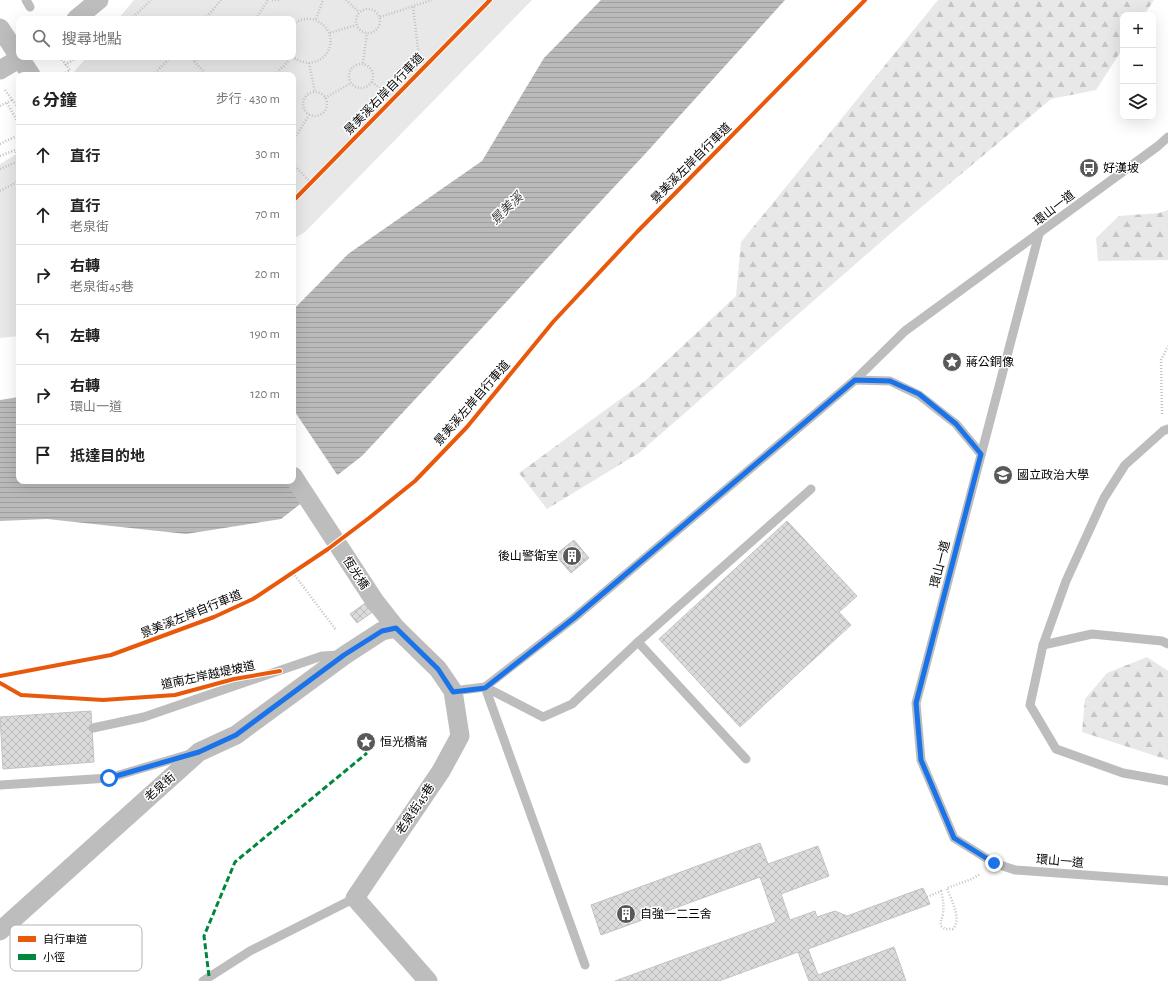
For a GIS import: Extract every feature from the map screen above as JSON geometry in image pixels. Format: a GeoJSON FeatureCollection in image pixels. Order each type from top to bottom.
{"type":"FeatureCollection","features":[{"type":"Feature","properties":{"kind":"street"},"geometry":{"type":"LineString","coordinates":[[80,16],[97,2]]}},
{"type":"Feature","properties":{"kind":"street"},"geometry":{"type":"LineString","coordinates":[[0,28],[16,52]]}},
{"type":"Feature","properties":{"kind":"street"},"geometry":{"type":"LineString","coordinates":[[0,70],[17,60]]}},
{"type":"Feature","properties":{"kind":"street"},"geometry":{"type":"LineString","coordinates":[[21,60],[29,72]]}},
{"type":"Feature","properties":{"kind":"street","name":"恆光橋"},"geometry":{"type":"LineString","coordinates":[[296,481],[374,600],[396,628]]}},
{"type":"Feature","properties":{"kind":"street","name":"老泉街"},"geometry":{"type":"LineString","coordinates":[[0,931],[199,752],[236,735],[344,655],[382,631],[396,628]]}},
{"type":"Feature","properties":{"kind":"street","name":"老泉街45巷"},"geometry":{"type":"LineString","coordinates":[[355,898],[441,771],[460,736],[453,692],[438,669],[396,628]]}},
{"type":"Feature","properties":{"kind":"street"},"geometry":{"type":"LineString","coordinates":[[355,898],[428,981]]}},
{"type":"Feature","properties":{"kind":"lane","name":"環山一道"},"geometry":{"type":"LineString","coordinates":[[1168,138],[1039,234],[916,703],[921,760],[954,838],[994,863],[1015,870],[1168,881]]}},
{"type":"Feature","properties":{"kind":"lane"},"geometry":{"type":"LineString","coordinates":[[453,692],[485,688],[574,618],[855,380],[905,332],[1039,234]]}},
{"type":"Feature","properties":{"kind":"lane"},"geometry":{"type":"LineString","coordinates":[[855,380],[890,381],[919,394],[956,424],[981,454]]}},
{"type":"Feature","properties":{"kind":"lane"},"geometry":{"type":"LineString","coordinates":[[1165,430],[1125,465],[1104,498],[1066,581],[1043,645],[1030,705],[1056,749],[1123,773],[1168,781]]}},
{"type":"Feature","properties":{"kind":"lane"},"geometry":{"type":"LineString","coordinates":[[485,688],[543,717],[572,704],[638,642],[811,489]]}},
{"type":"Feature","properties":{"kind":"lane"},"geometry":{"type":"LineString","coordinates":[[1043,645],[1092,634],[1162,642],[1168,644]]}},
{"type":"Feature","properties":{"kind":"lane"},"geometry":{"type":"LineString","coordinates":[[638,642],[746,759]]}},
{"type":"Feature","properties":{"kind":"lane"},"geometry":{"type":"LineString","coordinates":[[93,728],[144,718],[322,656],[344,655]]}},
{"type":"Feature","properties":{"kind":"lane"},"geometry":{"type":"LineString","coordinates":[[485,688],[585,965]]}},
{"type":"Feature","properties":{"kind":"lane"},"geometry":{"type":"LineString","coordinates":[[0,785],[109,778],[199,752]]}},
{"type":"Feature","properties":{"kind":"lane"},"geometry":{"type":"LineString","coordinates":[[203,981],[250,951],[355,898]]}},
{"type":"Feature","properties":{"kind":"path"},"geometry":{"type":"LineString","coordinates":[[134,16],[151,0]]}},
{"type":"Feature","properties":{"kind":"path"},"geometry":{"type":"LineString","coordinates":[[208,16],[221,0]]}},
{"type":"Feature","properties":{"kind":"path"},"geometry":{"type":"LineString","coordinates":[[258,16],[268,0]]}},
{"type":"Feature","properties":{"kind":"path"},"geometry":{"type":"LineString","coordinates":[[272,0],[279,0]]}},
{"type":"Feature","properties":{"kind":"path"},"geometry":{"type":"LineString","coordinates":[[316,19],[323,0]]}},
{"type":"Feature","properties":{"kind":"path"},"geometry":{"type":"LineString","coordinates":[[346,0],[359,12]]}},
{"type":"Feature","properties":{"kind":"path"},"geometry":{"type":"LineString","coordinates":[[380,17],[432,0]]}},
{"type":"Feature","properties":{"kind":"path"},"geometry":{"type":"LineString","coordinates":[[413,7],[420,57],[426,65]]}},
{"type":"Feature","properties":{"kind":"path"},"geometry":{"type":"LineString","coordinates":[[364,9],[371,9],[380,17],[378,28],[373,32],[367,33],[360,31],[356,25],[356,18],[359,12],[364,9]]}},
{"type":"Feature","properties":{"kind":"path"},"geometry":{"type":"LineString","coordinates":[[296,23],[308,18],[316,19],[324,25],[330,34],[331,42],[324,57],[317,62],[300,62],[296,60]]}},
{"type":"Feature","properties":{"kind":"path"},"geometry":{"type":"LineString","coordinates":[[330,34],[356,25]]}},
{"type":"Feature","properties":{"kind":"path"},"geometry":{"type":"LineString","coordinates":[[363,63],[367,33]]}},
{"type":"Feature","properties":{"kind":"path"},"geometry":{"type":"LineString","coordinates":[[62,60],[70,70],[66,72]]}},
{"type":"Feature","properties":{"kind":"path"},"geometry":{"type":"LineString","coordinates":[[65,65],[73,60]]}},
{"type":"Feature","properties":{"kind":"path"},"geometry":{"type":"LineString","coordinates":[[156,72],[168,60]]}},
{"type":"Feature","properties":{"kind":"path"},"geometry":{"type":"LineString","coordinates":[[278,72],[289,60]]}},
{"type":"Feature","properties":{"kind":"path"},"geometry":{"type":"LineString","coordinates":[[194,61],[204,72]]}},
{"type":"Feature","properties":{"kind":"path"},"geometry":{"type":"LineString","coordinates":[[309,63],[315,92]]}},
{"type":"Feature","properties":{"kind":"path"},"geometry":{"type":"LineString","coordinates":[[363,63],[368,65],[373,70],[374,76],[372,82],[368,86],[362,88],[356,87],[351,83],[349,76],[351,69],[356,65],[363,63]]}},
{"type":"Feature","properties":{"kind":"path"},"geometry":{"type":"LineString","coordinates":[[372,82],[394,99]]}},
{"type":"Feature","properties":{"kind":"path"},"geometry":{"type":"LineString","coordinates":[[325,98],[351,83]]}},
{"type":"Feature","properties":{"kind":"path"},"geometry":{"type":"LineString","coordinates":[[315,92],[321,93],[325,98],[328,104],[322,115],[315,117],[309,115],[304,110],[304,98],[308,94],[315,92]]}},
{"type":"Feature","properties":{"kind":"path"},"geometry":{"type":"LineString","coordinates":[[0,106],[12,100],[16,105]]}},
{"type":"Feature","properties":{"kind":"path"},"geometry":{"type":"LineString","coordinates":[[7,103],[16,119]]}},
{"type":"Feature","properties":{"kind":"path"},"geometry":{"type":"LineString","coordinates":[[296,136],[309,115]]}},
{"type":"Feature","properties":{"kind":"path"},"geometry":{"type":"LineString","coordinates":[[0,144],[16,136]]}},
{"type":"Feature","properties":{"kind":"path"},"geometry":{"type":"LineString","coordinates":[[0,156],[15,150],[16,153]]}},
{"type":"Feature","properties":{"kind":"path"},"geometry":{"type":"LineString","coordinates":[[0,169],[16,162]]}},
{"type":"Feature","properties":{"kind":"path"},"geometry":{"type":"LineString","coordinates":[[296,167],[312,183]]}},
{"type":"Feature","properties":{"kind":"path"},"geometry":{"type":"LineString","coordinates":[[307,188],[317,178]]}},
{"type":"Feature","properties":{"kind":"path"},"geometry":{"type":"LineString","coordinates":[[0,191],[16,182]]}},
{"type":"Feature","properties":{"kind":"path"},"geometry":{"type":"LineString","coordinates":[[1165,430],[1161,360],[1168,346]]}},
{"type":"Feature","properties":{"kind":"path"},"geometry":{"type":"LineString","coordinates":[[288,576],[299,569]]}},
{"type":"Feature","properties":{"kind":"path"},"geometry":{"type":"LineString","coordinates":[[293,573],[336,630]]}},
{"type":"Feature","properties":{"kind":"path"},"geometry":{"type":"LineString","coordinates":[[927,897],[941,891],[944,901],[943,915],[940,920],[941,926],[945,929],[953,929],[957,924],[957,918],[947,888],[972,879],[994,863]]}},
{"type":"Feature","properties":{"kind":"green space"},"geometry":{"type":"Polygon","coordinates":[[[134,0],[532,0],[305,232],[296,237],[296,72],[74,72],[84,60],[296,60],[296,16],[121,16],[134,0]]]}},
{"type":"Feature","properties":{"kind":"green space"},"geometry":{"type":"Polygon","coordinates":[[[938,0],[1154,0],[1146,12],[1120,12],[1120,53],[1096,90],[1051,99],[906,220],[639,453],[547,509],[519,473],[645,381],[736,296],[741,242],[938,0]]]}},
{"type":"Feature","properties":{"kind":"green space"},"geometry":{"type":"Polygon","coordinates":[[[16,155],[16,336],[0,338],[0,164],[16,155]]]}},
{"type":"Feature","properties":{"kind":"green space"},"geometry":{"type":"Polygon","coordinates":[[[1168,210],[1168,260],[1098,261],[1096,238],[1119,216],[1159,213],[1168,210]]]}},
{"type":"Feature","properties":{"kind":"green space"},"geometry":{"type":"Polygon","coordinates":[[[1147,657],[1168,671],[1168,760],[1082,732],[1085,699],[1107,673],[1147,657]]]}},
{"type":"Feature","properties":{"kind":"water","name":"景美溪"},"geometry":{"type":"Polygon","coordinates":[[[601,0],[785,0],[645,154],[362,456],[281,519],[186,534],[47,519],[0,521],[0,400],[16,397],[16,484],[296,484],[296,307],[348,254],[482,161],[544,58],[601,0]]]}},
{"type":"Feature","properties":{"kind":"pier"},"geometry":{"type":"Polygon","coordinates":[[[296,413],[338,476],[304,504],[294,484],[296,484],[296,413]]]}},
{"type":"Feature","properties":{"kind":"building"},"geometry":{"type":"Polygon","coordinates":[[[787,521],[857,596],[839,612],[851,625],[740,727],[659,639],[787,521]]]}},
{"type":"Feature","properties":{"kind":"building","name":"後山警衛室"},"geometry":{"type":"Polygon","coordinates":[[[574,540],[589,558],[571,573],[555,555],[574,540]]]}},
{"type":"Feature","properties":{"kind":"building"},"geometry":{"type":"Polygon","coordinates":[[[367,602],[374,611],[357,623],[350,614],[367,602]]]}},
{"type":"Feature","properties":{"kind":"building"},"geometry":{"type":"Polygon","coordinates":[[[91,711],[94,762],[3,769],[0,717],[91,711]]]}},
{"type":"Feature","properties":{"kind":"building","name":"自強一二三舍"},"geometry":{"type":"Polygon","coordinates":[[[760,843],[768,864],[818,846],[829,876],[781,894],[790,920],[815,911],[817,917],[835,911],[847,916],[923,888],[930,904],[808,949],[818,975],[894,947],[906,981],[809,981],[798,952],[719,981],[615,981],[776,922],[760,877],[601,935],[591,905],[760,843]]]}},
{"type":"Feature","properties":{"kind":"marked path"},"geometry":{"type":"LineString","coordinates":[[209,976],[204,936],[235,862],[367,753]]}},
{"type":"Feature","properties":{"kind":"cycle path","name":"景美溪右岸自行車道"},"geometry":{"type":"LineString","coordinates":[[296,198],[490,0]]}},
{"type":"Feature","properties":{"kind":"cycle path","name":"景美溪左岸自行車道"},"geometry":{"type":"LineString","coordinates":[[0,676],[111,655],[214,617],[253,599],[328,549],[369,518],[415,481],[467,427],[553,322],[637,232],[865,0]]}},
{"type":"Feature","properties":{"kind":"cycle path","name":"道南左岸越堤坡道"},"geometry":{"type":"LineString","coordinates":[[0,683],[21,695],[103,700],[175,695],[234,679],[280,671]]}},
{"type":"Feature","properties":{"kind":"place","name":"好漢坡"},"geometry":{"type":"Point","coordinates":[1089,168]}},
{"type":"Feature","properties":{"kind":"place","name":"蔣公銅像"},"geometry":{"type":"Point","coordinates":[952,362]}},
{"type":"Feature","properties":{"kind":"place","name":"國立政治大學"},"geometry":{"type":"Point","coordinates":[1003,475]}},
{"type":"Feature","properties":{"kind":"place","name":"後山警衛室"},"geometry":{"type":"Point","coordinates":[572,556]}},
{"type":"Feature","properties":{"kind":"place","name":"恒光橋崙"},"geometry":{"type":"Point","coordinates":[366,742]}},
{"type":"Feature","properties":{"kind":"place","name":"自強一二三舍"},"geometry":{"type":"Point","coordinates":[626,914]}},
{"type":"Feature","properties":{"kind":"route"},"geometry":{"type":"LineString","coordinates":[[109,778],[199,752],[236,735],[344,655],[382,631],[396,628],[438,669],[453,692],[485,688],[574,618],[855,380],[890,381],[919,394],[956,424],[981,454],[916,703],[921,760],[954,838],[994,863]]}}]}
